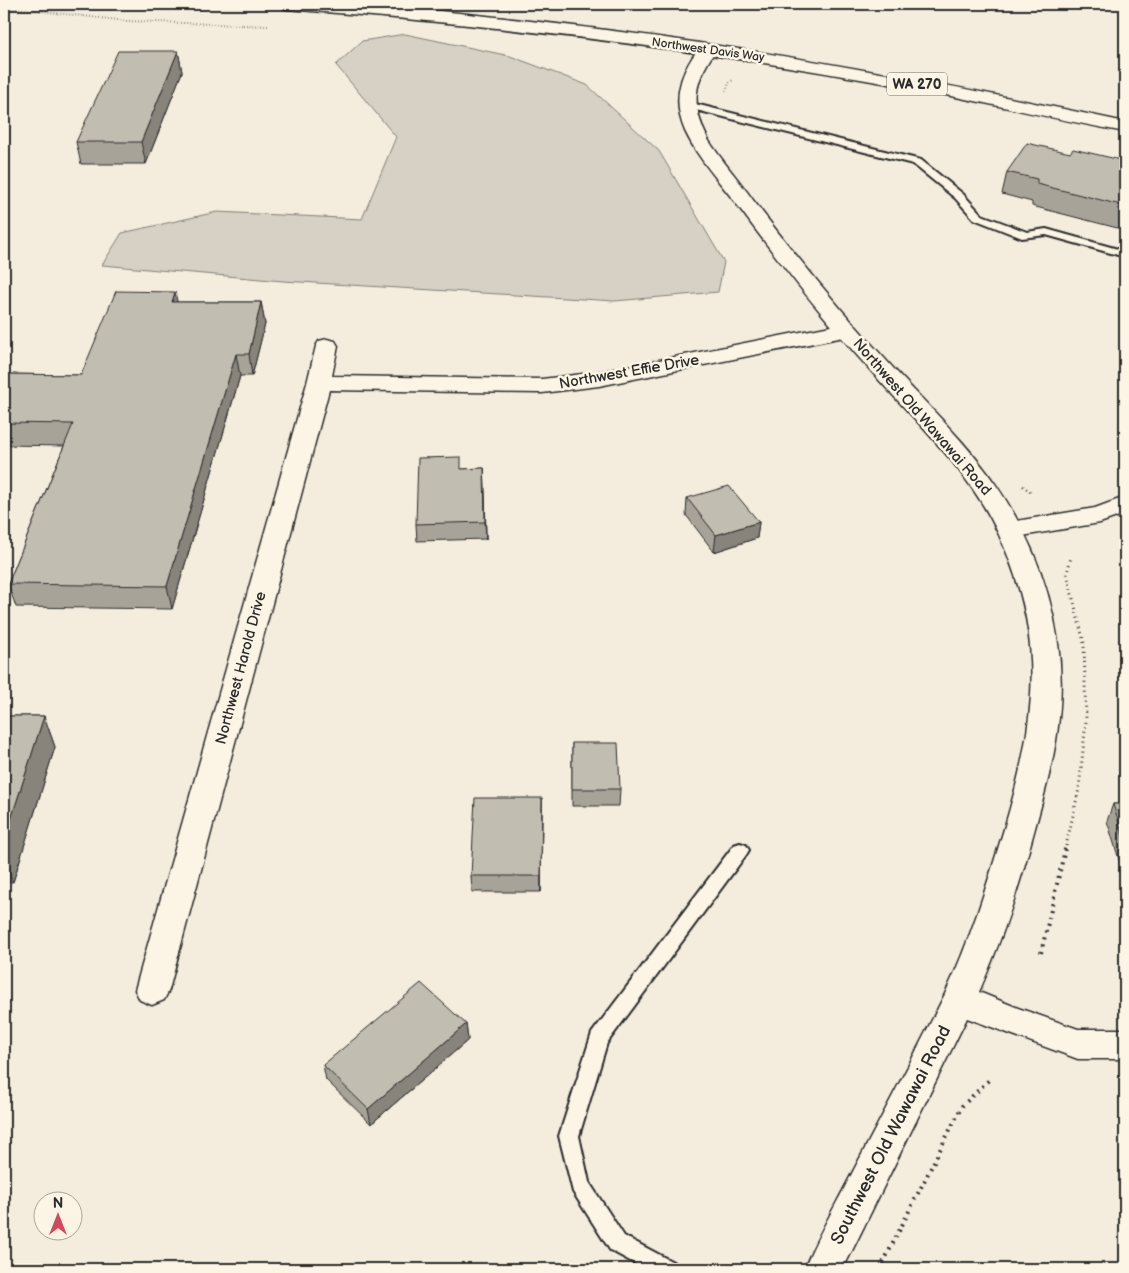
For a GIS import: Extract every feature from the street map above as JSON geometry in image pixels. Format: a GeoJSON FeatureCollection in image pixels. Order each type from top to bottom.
{"type":"FeatureCollection","features":[{"type":"Feature","properties":{"kind":"main road","name":"Northwest Davis Way"},"geometry":{"type":"LineString","coordinates":[[286,4],[395,11],[548,27],[707,50],[958,91],[1125,127]]}},
{"type":"Feature","properties":{"kind":"main road","name":"Northwest Old Wawawai Road"},"geometry":{"type":"LineString","coordinates":[[707,50],[697,61],[688,82],[686,105],[700,141],[754,215],[846,330],[984,486],[1010,530],[1029,575],[1043,632],[1047,679],[1043,734],[1032,784],[995,913],[960,1000]]}},
{"type":"Feature","properties":{"kind":"main road","name":"Northwest Effie Drive"},"geometry":{"type":"LineString","coordinates":[[319,383],[542,386],[599,380],[846,330]]}},
{"type":"Feature","properties":{"kind":"main road","name":"Northwest Harold Drive"},"geometry":{"type":"LineString","coordinates":[[152,990],[319,383],[327,346]]}},
{"type":"Feature","properties":{"kind":"main road"},"geometry":{"type":"LineString","coordinates":[[1010,530],[1100,515],[1125,505]]}},
{"type":"Feature","properties":{"kind":"main road"},"geometry":{"type":"LineString","coordinates":[[960,1000],[1011,1021],[1078,1044],[1125,1044]]}},
{"type":"Feature","properties":{"kind":"main road","name":"Southwest Old Wawawai Road"},"geometry":{"type":"LineString","coordinates":[[823,1269],[960,1000]]}},
{"type":"Feature","properties":{"kind":"lane"},"geometry":{"type":"LineString","coordinates":[[686,105],[917,162],[959,196],[978,217],[1026,236],[1046,232],[1125,254]]}},
{"type":"Feature","properties":{"kind":"lane"},"geometry":{"type":"LineString","coordinates":[[666,1269],[617,1243],[580,1186],[569,1136],[599,1039],[740,850]]}},
{"type":"Feature","properties":{"kind":"path"},"geometry":{"type":"LineString","coordinates":[[880,1269],[962,1106],[989,1080]]}},
{"type":"Feature","properties":{"kind":"shaded area"},"geometry":{"type":"Polygon","coordinates":[[[405,34],[510,56],[587,85],[659,151],[724,262],[718,292],[615,301],[283,281],[102,265],[122,233],[217,212],[362,219],[396,137],[336,65],[362,41],[405,34]]]}},
{"type":"Feature","properties":{"kind":"building"},"geometry":{"type":"Polygon","coordinates":[[[118,51],[178,51],[141,142],[76,142],[118,51]]]}},
{"type":"Feature","properties":{"kind":"building"},"geometry":{"type":"Polygon","coordinates":[[[1027,143],[1070,153],[1073,149],[1125,161],[1125,206],[1037,184],[1037,179],[1007,172],[1027,143]]]}},
{"type":"Feature","properties":{"kind":"building"},"geometry":{"type":"Polygon","coordinates":[[[116,291],[175,292],[172,302],[261,302],[249,354],[236,354],[167,586],[8,584],[73,424],[4,423],[4,374],[81,375],[116,291]]]}},
{"type":"Feature","properties":{"kind":"building"},"geometry":{"type":"Polygon","coordinates":[[[461,457],[461,469],[484,468],[485,522],[416,524],[418,458],[461,457]]]}},
{"type":"Feature","properties":{"kind":"building"},"geometry":{"type":"Polygon","coordinates":[[[729,486],[759,522],[716,535],[687,498],[729,486]]]}},
{"type":"Feature","properties":{"kind":"building"},"geometry":{"type":"Polygon","coordinates":[[[4,716],[44,716],[4,841],[4,716]]]}},
{"type":"Feature","properties":{"kind":"building"},"geometry":{"type":"Polygon","coordinates":[[[572,743],[618,743],[620,789],[572,789],[572,743]]]}},
{"type":"Feature","properties":{"kind":"building"},"geometry":{"type":"Polygon","coordinates":[[[475,798],[542,798],[541,876],[471,876],[475,798]]]}},
{"type":"Feature","properties":{"kind":"building"},"geometry":{"type":"Polygon","coordinates":[[[1113,804],[1125,804],[1125,842],[1113,804]]]}},
{"type":"Feature","properties":{"kind":"building"},"geometry":{"type":"Polygon","coordinates":[[[421,983],[466,1024],[368,1109],[323,1065],[421,983]]]}}]}
